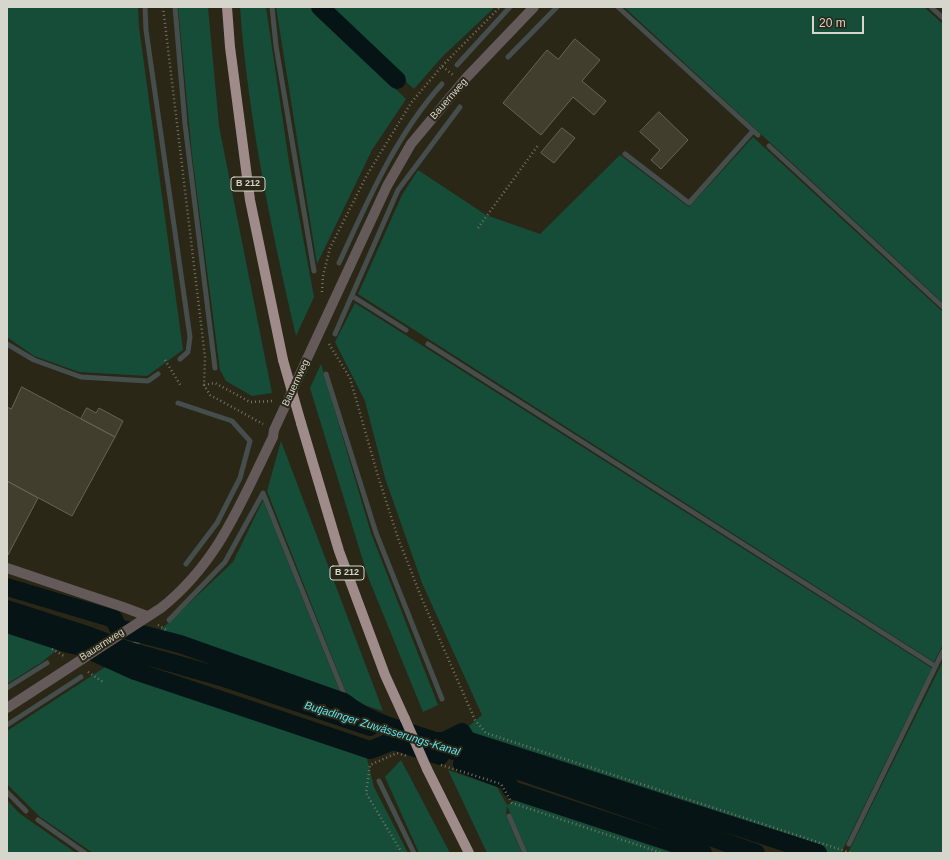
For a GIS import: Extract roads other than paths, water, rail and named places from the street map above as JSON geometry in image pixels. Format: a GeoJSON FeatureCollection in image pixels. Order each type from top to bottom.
{"type":"FeatureCollection","features":[{"type":"Feature","properties":{"kind":"main road","name":"B 212"},"geometry":{"type":"LineString","coordinates":[[227,7],[230,47],[250,200],[283,360],[301,423],[339,551],[385,675],[405,719],[430,766],[469,853]]}},
{"type":"Feature","properties":{"kind":"street","name":"Bauernweg"},"geometry":{"type":"LineString","coordinates":[[7,708],[179,594],[207,562],[226,534],[273,436],[274,430],[387,186],[411,144],[463,82],[534,7]]}},
{"type":"Feature","properties":{"kind":"street"},"geometry":{"type":"LineString","coordinates":[[7,568],[147,616]]}},
{"type":"Feature","properties":{"kind":"waterway"},"geometry":{"type":"LineString","coordinates":[[145,7],[146,30],[190,337],[188,352],[180,359]]}},
{"type":"Feature","properties":{"kind":"waterway"},"geometry":{"type":"LineString","coordinates":[[175,7],[185,124],[215,368]]}},
{"type":"Feature","properties":{"kind":"waterway"},"geometry":{"type":"LineString","coordinates":[[272,7],[276,46],[314,271]]}},
{"type":"Feature","properties":{"kind":"waterway"},"geometry":{"type":"LineString","coordinates":[[320,7],[397,80]]}},
{"type":"Feature","properties":{"kind":"waterway"},"geometry":{"type":"LineString","coordinates":[[457,65],[510,7]]}},
{"type":"Feature","properties":{"kind":"waterway"},"geometry":{"type":"LineString","coordinates":[[508,57],[557,7]]}},
{"type":"Feature","properties":{"kind":"waterway"},"geometry":{"type":"LineString","coordinates":[[618,7],[758,135]]}},
{"type":"Feature","properties":{"kind":"waterway"},"geometry":{"type":"LineString","coordinates":[[931,7],[943,18]]}},
{"type":"Feature","properties":{"kind":"waterway"},"geometry":{"type":"LineString","coordinates":[[339,263],[372,192],[397,146],[426,104],[442,84]]}},
{"type":"Feature","properties":{"kind":"waterway"},"geometry":{"type":"LineString","coordinates":[[335,334],[398,190],[460,107]]}},
{"type":"Feature","properties":{"kind":"waterway"},"geometry":{"type":"LineString","coordinates":[[625,154],[689,203],[753,131]]}},
{"type":"Feature","properties":{"kind":"waterway"},"geometry":{"type":"LineString","coordinates":[[769,146],[943,307]]}},
{"type":"Feature","properties":{"kind":"waterway"},"geometry":{"type":"LineString","coordinates":[[352,296],[406,330]]}},
{"type":"Feature","properties":{"kind":"waterway"},"geometry":{"type":"LineString","coordinates":[[7,344],[34,360],[81,377],[148,381],[158,374]]}},
{"type":"Feature","properties":{"kind":"waterway"},"geometry":{"type":"LineString","coordinates":[[428,344],[935,666]]}},
{"type":"Feature","properties":{"kind":"waterway"},"geometry":{"type":"LineString","coordinates":[[326,374],[376,533],[442,699]]}},
{"type":"Feature","properties":{"kind":"waterway"},"geometry":{"type":"LineString","coordinates":[[178,403],[232,421],[250,441],[240,478],[217,523],[186,564]]}},
{"type":"Feature","properties":{"kind":"waterway"},"geometry":{"type":"LineString","coordinates":[[169,620],[225,562],[263,493],[343,692]]}},
{"type":"Feature","properties":{"kind":"waterway","name":"Butjadinger Zuwässerungs-Kanal"},"geometry":{"type":"LineString","coordinates":[[7,587],[114,619],[118,628],[180,644],[344,702],[376,721],[435,741],[440,756],[393,741],[370,750],[135,671],[82,647],[68,644],[7,624]]}},
{"type":"Feature","properties":{"kind":"waterway","name":"Butjadinger Zuwässerungs-Kanal"},"geometry":{"type":"LineString","coordinates":[[7,609],[87,635],[126,650],[221,677],[370,727]]}},
{"type":"Feature","properties":{"kind":"waterway"},"geometry":{"type":"LineString","coordinates":[[126,650],[149,634]]}},
{"type":"Feature","properties":{"kind":"waterway"},"geometry":{"type":"LineString","coordinates":[[849,844],[943,651]]}},
{"type":"Feature","properties":{"kind":"waterway"},"geometry":{"type":"LineString","coordinates":[[7,688],[47,663]]}},
{"type":"Feature","properties":{"kind":"waterway"},"geometry":{"type":"LineString","coordinates":[[7,725],[81,677]]}},
{"type":"Feature","properties":{"kind":"waterway"},"geometry":{"type":"LineString","coordinates":[[437,747],[435,741],[444,741],[462,732],[467,740],[818,853]]}},
{"type":"Feature","properties":{"kind":"waterway","name":"Butjadinger Zuwässerungs-Kanal"},"geometry":{"type":"LineString","coordinates":[[429,744],[491,761],[756,853]]}},
{"type":"Feature","properties":{"kind":"waterway"},"geometry":{"type":"LineString","coordinates":[[462,764],[507,781],[512,790],[703,853]]}},
{"type":"Feature","properties":{"kind":"waterway"},"geometry":{"type":"LineString","coordinates":[[379,781],[414,853]]}},
{"type":"Feature","properties":{"kind":"waterway"},"geometry":{"type":"LineString","coordinates":[[7,792],[26,811]]}},
{"type":"Feature","properties":{"kind":"waterway"},"geometry":{"type":"LineString","coordinates":[[509,816],[525,853]]}},
{"type":"Feature","properties":{"kind":"waterway"},"geometry":{"type":"LineString","coordinates":[[38,820],[85,853]]}}]}
